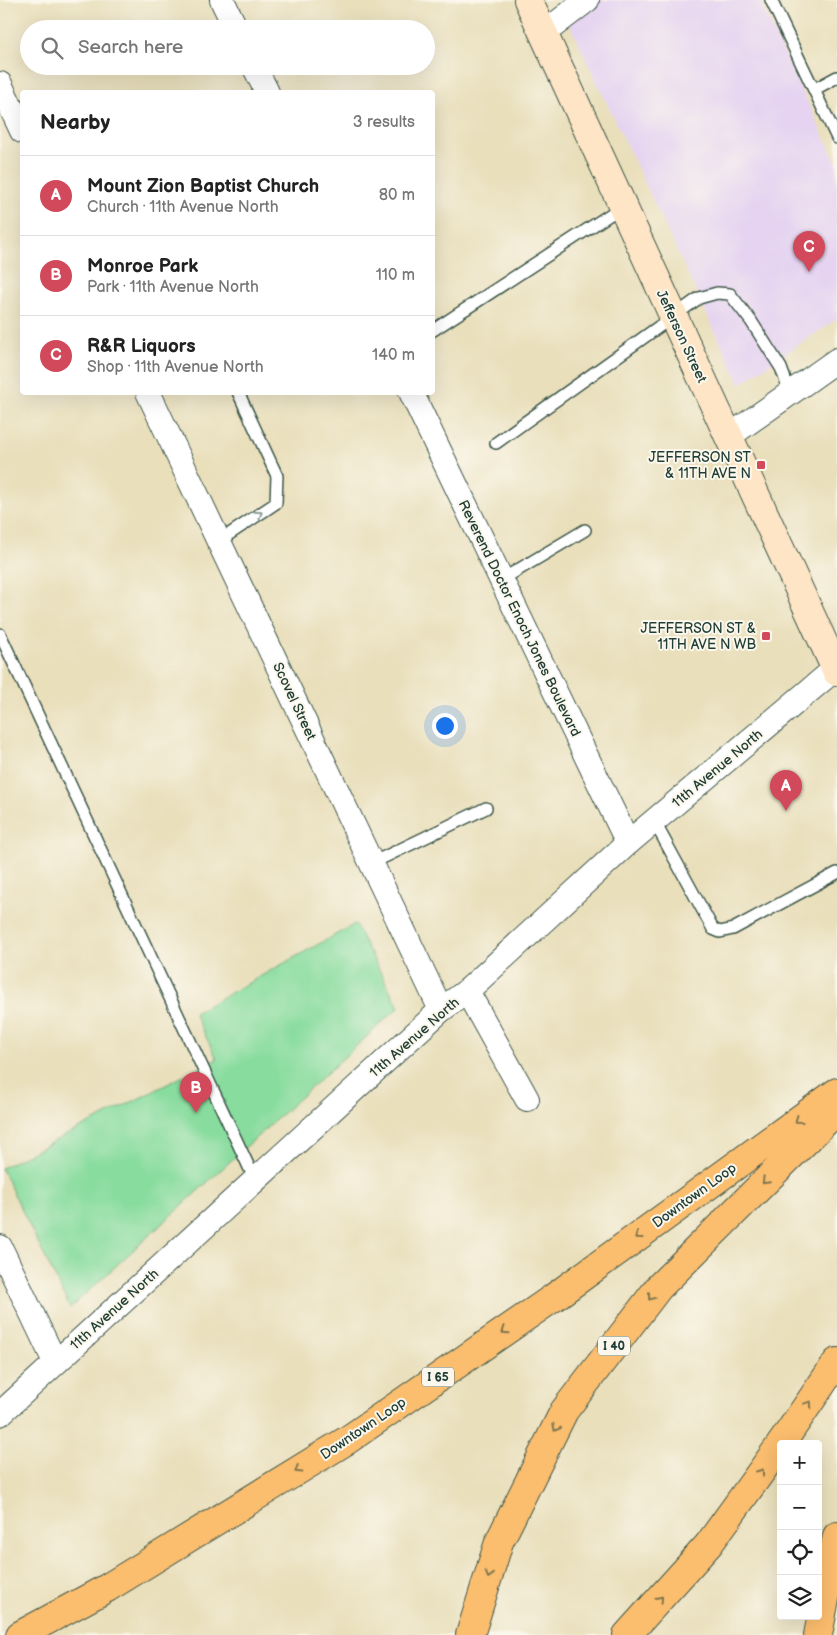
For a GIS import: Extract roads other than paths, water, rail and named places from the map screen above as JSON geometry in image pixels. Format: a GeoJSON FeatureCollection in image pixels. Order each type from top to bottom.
{"type":"FeatureCollection","features":[{"type":"Feature","properties":{"kind":"highway","name":"Downtown Loop"},"geometry":{"type":"LineString","coordinates":[[20,1635],[107,1588],[348,1439],[552,1298],[837,1092]]}},
{"type":"Feature","properties":{"kind":"highway","name":"I 40"},"geometry":{"type":"LineString","coordinates":[[470,1635],[499,1542],[564,1411],[659,1287],[837,1110]]}},
{"type":"Feature","properties":{"kind":"highway"},"geometry":{"type":"LineString","coordinates":[[784,1440],[837,1362]]}},
{"type":"Feature","properties":{"kind":"highway"},"geometry":{"type":"LineString","coordinates":[[627,1635],[709,1544],[777,1450]]}},
{"type":"Feature","properties":{"kind":"highway"},"geometry":{"type":"LineString","coordinates":[[818,1635],[837,1536]]}},
{"type":"Feature","properties":{"kind":"main road","name":"Jefferson Street"},"geometry":{"type":"LineString","coordinates":[[528,0],[836,670]]}},
{"type":"Feature","properties":{"kind":"street"},"geometry":{"type":"LineString","coordinates":[[222,0],[232,20]]}},
{"type":"Feature","properties":{"kind":"street"},"geometry":{"type":"LineString","coordinates":[[544,33],[588,0]]}},
{"type":"Feature","properties":{"kind":"street"},"geometry":{"type":"LineString","coordinates":[[258,75],[265,90]]}},
{"type":"Feature","properties":{"kind":"street"},"geometry":{"type":"LineString","coordinates":[[0,84],[20,127]]}},
{"type":"Feature","properties":{"kind":"street"},"geometry":{"type":"LineString","coordinates":[[728,436],[837,360]]}},
{"type":"Feature","properties":{"kind":"street","name":"Scovel Street"},"geometry":{"type":"LineString","coordinates":[[149,395],[441,1010]]}},
{"type":"Feature","properties":{"kind":"street","name":"Reverend Doctor Enoch Jones Boulevard"},"geometry":{"type":"LineString","coordinates":[[412,395],[628,843]]}},
{"type":"Feature","properties":{"kind":"street","name":"11th Avenue North"},"geometry":{"type":"LineString","coordinates":[[0,1414],[441,1010],[467,991],[628,843],[836,670]]}},
{"type":"Feature","properties":{"kind":"street"},"geometry":{"type":"LineString","coordinates":[[467,991],[526,1100]]}},
{"type":"Feature","properties":{"kind":"street"},"geometry":{"type":"LineString","coordinates":[[0,1247],[55,1362]]}},
{"type":"Feature","properties":{"kind":"lane"},"geometry":{"type":"LineString","coordinates":[[772,0],[837,138]]}},
{"type":"Feature","properties":{"kind":"lane"},"geometry":{"type":"LineString","coordinates":[[815,89],[837,77]]}},
{"type":"Feature","properties":{"kind":"lane"},"geometry":{"type":"LineString","coordinates":[[435,330],[623,206]]}},
{"type":"Feature","properties":{"kind":"lane"},"geometry":{"type":"LineString","coordinates":[[496,443],[699,298],[717,293],[730,294],[751,321],[781,368],[790,393]]}},
{"type":"Feature","properties":{"kind":"lane"},"geometry":{"type":"LineString","coordinates":[[218,541],[276,503],[277,476],[239,395]]}},
{"type":"Feature","properties":{"kind":"lane"},"geometry":{"type":"LineString","coordinates":[[502,580],[584,530]]}},
{"type":"Feature","properties":{"kind":"lane"},"geometry":{"type":"LineString","coordinates":[[0,634],[255,1180]]}},
{"type":"Feature","properties":{"kind":"lane"},"geometry":{"type":"LineString","coordinates":[[372,863],[486,808]]}},
{"type":"Feature","properties":{"kind":"lane"},"geometry":{"type":"LineString","coordinates":[[654,821],[713,929],[720,932],[732,929],[837,874]]}},
{"type":"Feature","properties":{"kind":"place","name":"R&R Liquors"},"geometry":{"type":"Point","coordinates":[809,272]}},
{"type":"Feature","properties":{"kind":"place","name":"JEFFERSON ST & 11TH AVE N"},"geometry":{"type":"Point","coordinates":[761,465]}},
{"type":"Feature","properties":{"kind":"place","name":"JEFFERSON ST & 11TH AVE N WB"},"geometry":{"type":"Point","coordinates":[766,636]}},
{"type":"Feature","properties":{"kind":"place","name":"Mount Zion Baptist Church"},"geometry":{"type":"Point","coordinates":[786,811]}},
{"type":"Feature","properties":{"kind":"place","name":"Monroe Park"},"geometry":{"type":"Point","coordinates":[196,1113]}}]}
